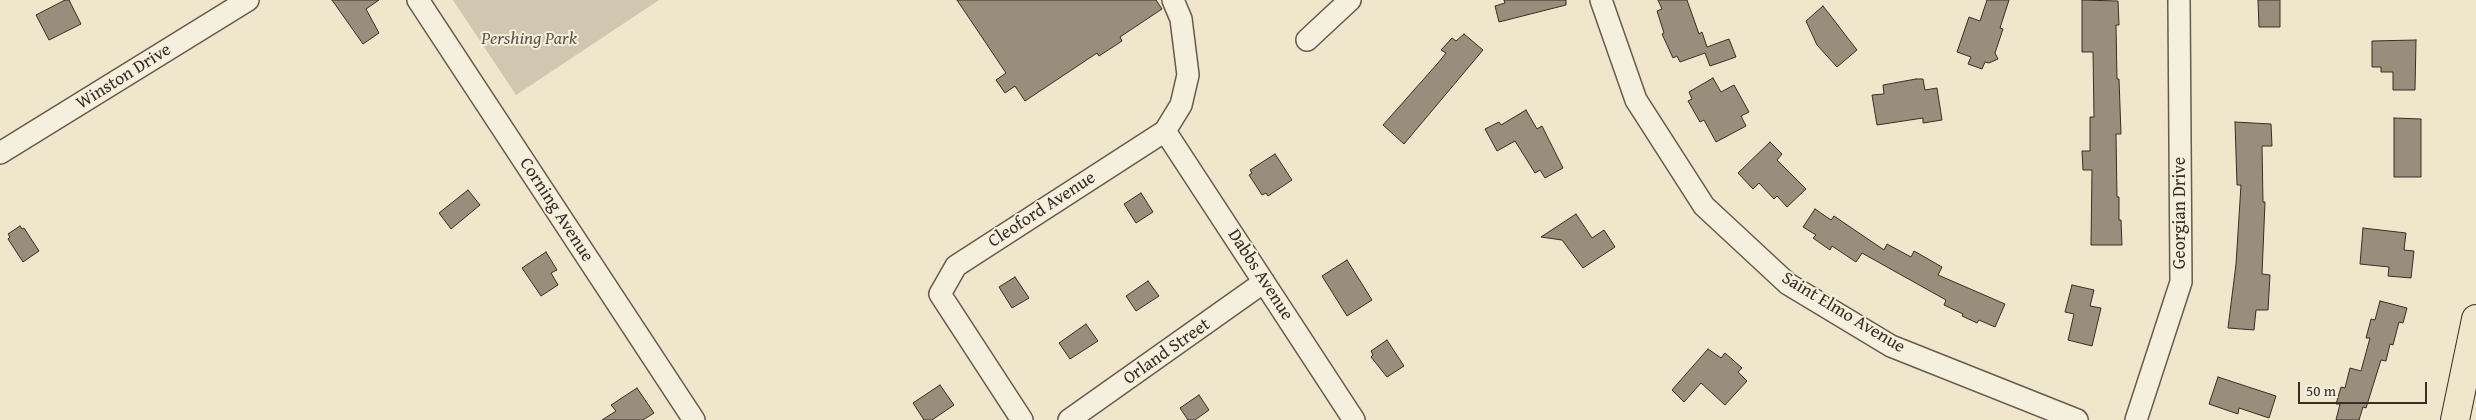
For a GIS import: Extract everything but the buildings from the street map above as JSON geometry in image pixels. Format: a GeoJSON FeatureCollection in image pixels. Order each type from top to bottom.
{"type":"FeatureCollection","features":[{"type":"Feature","properties":{"kind":"main road"},"geometry":{"type":"LineString","coordinates":[[2455,420],[2476,319]]}},
{"type":"Feature","properties":{"kind":"street","name":"Winston Drive"},"geometry":{"type":"LineString","coordinates":[[0,153],[248,0]]}},
{"type":"Feature","properties":{"kind":"street","name":"Corning Avenue"},"geometry":{"type":"LineString","coordinates":[[418,0],[694,420]]}},
{"type":"Feature","properties":{"kind":"street","name":"Cleoford Avenue"},"geometry":{"type":"LineString","coordinates":[[1022,420],[940,294],[956,266],[1165,131],[1181,104],[1188,75],[1181,19],[1173,0]]}},
{"type":"Feature","properties":{"kind":"street"},"geometry":{"type":"LineString","coordinates":[[1307,40],[1350,0]]}},
{"type":"Feature","properties":{"kind":"street","name":"Saint Elmo Avenue"},"geometry":{"type":"LineString","coordinates":[[1601,0],[1636,100],[1704,206],[1788,284],[1891,346],[2077,420]]}},
{"type":"Feature","properties":{"kind":"street","name":"Georgian Drive"},"geometry":{"type":"LineString","coordinates":[[2136,420],[2180,282],[2179,0]]}},
{"type":"Feature","properties":{"kind":"street","name":"Dabbs Avenue"},"geometry":{"type":"LineString","coordinates":[[1165,131],[1354,420]]}},
{"type":"Feature","properties":{"kind":"street","name":"Orland Street"},"geometry":{"type":"LineString","coordinates":[[1068,420],[1264,282]]}},
{"type":"Feature","properties":{"kind":"green space","name":"Pershing Park"},"geometry":{"type":"Polygon","coordinates":[[[453,0],[659,0],[516,95],[453,0]]]}}]}
